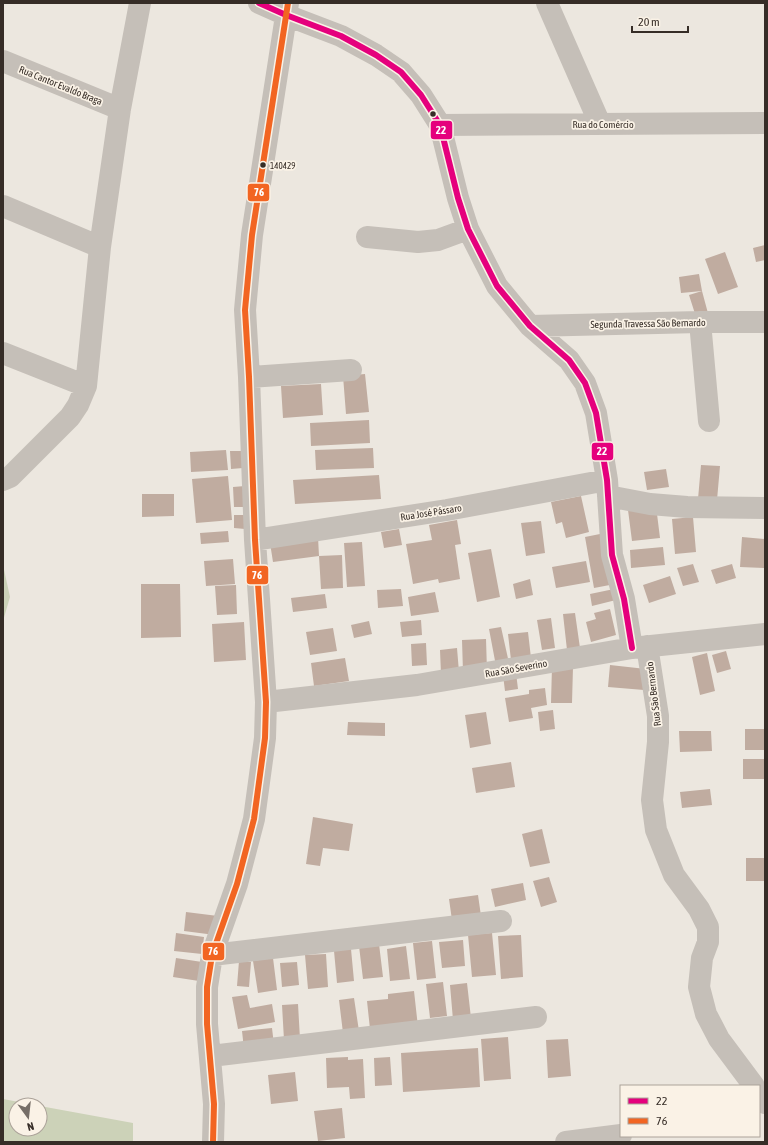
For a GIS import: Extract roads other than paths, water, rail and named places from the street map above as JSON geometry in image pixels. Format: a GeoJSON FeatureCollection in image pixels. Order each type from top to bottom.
{"type":"FeatureCollection","features":[{"type":"Feature","properties":{"kind":"street"},"geometry":{"type":"LineString","coordinates":[[3,480],[10,477],[70,417],[78,405],[86,386],[100,247],[120,109],[140,3]]}},
{"type":"Feature","properties":{"kind":"street","name":"Rua São Bernardo"},"geometry":{"type":"LineString","coordinates":[[259,3],[287,9],[342,36],[376,55],[401,72],[421,95],[440,125],[458,198],[468,229],[497,286],[530,326],[569,360],[585,383],[596,414],[607,488],[612,555],[658,716],[658,742],[652,800],[656,830],[674,875],[699,909],[708,927],[708,942],[702,958],[699,987],[706,1014],[719,1039],[753,1085]]}},
{"type":"Feature","properties":{"kind":"street"},"geometry":{"type":"LineString","coordinates":[[547,3],[600,124]]}},
{"type":"Feature","properties":{"kind":"street"},"geometry":{"type":"LineString","coordinates":[[213,1142],[214,1104],[207,1024],[207,987],[212,955],[237,884],[254,818],[265,738],[266,702],[255,540],[249,377],[244,310],[249,266],[287,9]]}},
{"type":"Feature","properties":{"kind":"street","name":"Rua Cantor Evaldo Braga"},"geometry":{"type":"LineString","coordinates":[[3,61],[120,109]]}},
{"type":"Feature","properties":{"kind":"street","name":"Rua do Comércio"},"geometry":{"type":"LineString","coordinates":[[440,125],[765,122]]}},
{"type":"Feature","properties":{"kind":"street"},"geometry":{"type":"LineString","coordinates":[[3,206],[100,247]]}},
{"type":"Feature","properties":{"kind":"street"},"geometry":{"type":"LineString","coordinates":[[367,237],[425,241],[438,240],[468,229]]}},
{"type":"Feature","properties":{"kind":"street"},"geometry":{"type":"LineString","coordinates":[[700,322],[709,421]]}},
{"type":"Feature","properties":{"kind":"street","name":"Segunda Travessa São Bernardo"},"geometry":{"type":"LineString","coordinates":[[530,326],[765,322]]}},
{"type":"Feature","properties":{"kind":"street"},"geometry":{"type":"LineString","coordinates":[[3,353],[86,386]]}},
{"type":"Feature","properties":{"kind":"street"},"geometry":{"type":"LineString","coordinates":[[249,377],[351,370]]}},
{"type":"Feature","properties":{"kind":"street","name":"Rua José Pássaro"},"geometry":{"type":"LineString","coordinates":[[255,540],[447,510],[607,488],[650,504],[688,507],[765,508]]}},
{"type":"Feature","properties":{"kind":"street","name":"Rua São Severino"},"geometry":{"type":"LineString","coordinates":[[266,702],[417,685],[639,647],[765,634]]}},
{"type":"Feature","properties":{"kind":"street"},"geometry":{"type":"LineString","coordinates":[[212,955],[501,921]]}},
{"type":"Feature","properties":{"kind":"street"},"geometry":{"type":"LineString","coordinates":[[211,1056],[536,1017]]}},
{"type":"Feature","properties":{"kind":"street"},"geometry":{"type":"LineString","coordinates":[[566,1142],[620,1135]]}},
{"type":"Feature","properties":{"kind":"place","name":"140429"},"geometry":{"type":"Point","coordinates":[263,165]}}]}
